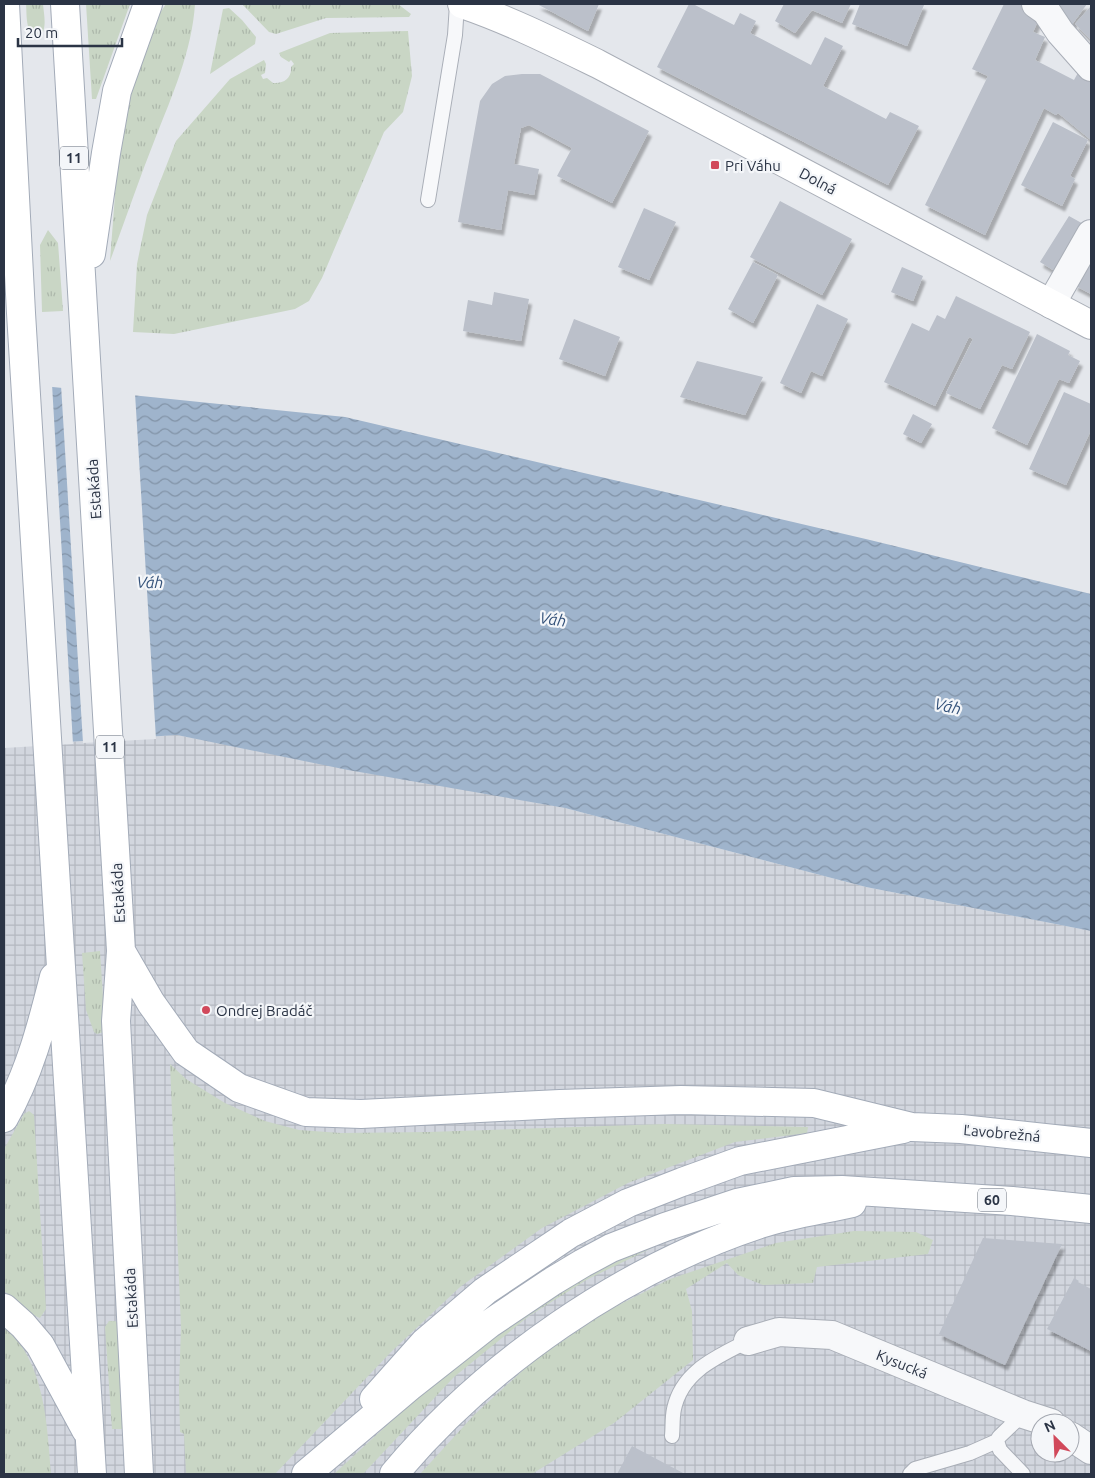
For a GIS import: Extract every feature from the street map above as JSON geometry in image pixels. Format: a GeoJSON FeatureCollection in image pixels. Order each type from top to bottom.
{"type":"FeatureCollection","features":[{"type":"Feature","properties":{"kind":"main road"},"geometry":{"type":"LineString","coordinates":[[5,4],[21,313],[92,1474]]}},
{"type":"Feature","properties":{"kind":"main road","name":"11"},"geometry":{"type":"LineString","coordinates":[[65,4],[83,312]]}},
{"type":"Feature","properties":{"kind":"main road"},"geometry":{"type":"LineString","coordinates":[[83,312],[117,91],[148,4]]}},
{"type":"Feature","properties":{"kind":"main road","name":"Dolná"},"geometry":{"type":"LineString","coordinates":[[462,4],[489,13],[598,64],[1091,324]]}},
{"type":"Feature","properties":{"kind":"main road","name":"Estakáda"},"geometry":{"type":"LineString","coordinates":[[83,312],[122,952],[116,1021],[140,1474]]}},
{"type":"Feature","properties":{"kind":"main road"},"geometry":{"type":"LineString","coordinates":[[122,952],[151,1003],[186,1052],[239,1088],[306,1112],[362,1114],[681,1100],[814,1103],[912,1127]]}},
{"type":"Feature","properties":{"kind":"main road"},"geometry":{"type":"LineString","coordinates":[[4,1118],[11,1106],[38,1040],[60,954]]}},
{"type":"Feature","properties":{"kind":"main road"},"geometry":{"type":"LineString","coordinates":[[306,1474],[424,1343],[485,1291],[571,1233],[628,1203],[740,1161],[912,1127]]}},
{"type":"Feature","properties":{"kind":"main road","name":"Ľavobrežná"},"geometry":{"type":"LineString","coordinates":[[912,1127],[961,1129],[1091,1143]]}},
{"type":"Feature","properties":{"kind":"main road"},"geometry":{"type":"LineString","coordinates":[[306,1474],[489,1324],[553,1281],[611,1248],[736,1203],[794,1191],[842,1190],[893,1194]]}},
{"type":"Feature","properties":{"kind":"main road"},"geometry":{"type":"LineString","coordinates":[[394,1474],[461,1404],[506,1367],[581,1311],[633,1280],[692,1250],[761,1224],[795,1214],[893,1194]]}},
{"type":"Feature","properties":{"kind":"main road","name":"60"},"geometry":{"type":"LineString","coordinates":[[893,1194],[1012,1201],[1091,1209]]}},
{"type":"Feature","properties":{"kind":"main road"},"geometry":{"type":"LineString","coordinates":[[4,1308],[23,1325],[40,1345],[90,1437]]}},
{"type":"Feature","properties":{"kind":"street"},"geometry":{"type":"LineString","coordinates":[[1036,4],[1046,11],[1060,32],[1091,67]]}},
{"type":"Feature","properties":{"kind":"street"},"geometry":{"type":"LineString","coordinates":[[1051,304],[1091,234]]}},
{"type":"Feature","properties":{"kind":"street","name":"Kysucká"},"geometry":{"type":"LineString","coordinates":[[748,1341],[779,1332],[832,1336],[1030,1416]]}},
{"type":"Feature","properties":{"kind":"street"},"geometry":{"type":"LineString","coordinates":[[1080,1443],[1091,1450]]}},
{"type":"Feature","properties":{"kind":"lane"},"geometry":{"type":"LineString","coordinates":[[428,200],[455,35],[457,4]]}},
{"type":"Feature","properties":{"kind":"lane"},"geometry":{"type":"LineString","coordinates":[[672,1436],[674,1408],[686,1381],[702,1366],[748,1341]]}},
{"type":"Feature","properties":{"kind":"lane"},"geometry":{"type":"LineString","coordinates":[[910,1474],[915,1470],[970,1453],[997,1441],[1023,1414]]}},
{"type":"Feature","properties":{"kind":"lane"},"geometry":{"type":"LineString","coordinates":[[997,1441],[1000,1450],[1023,1474]]}},
{"type":"Feature","properties":{"kind":"shaded area"},"geometry":{"type":"Polygon","coordinates":[[[177,735],[565,808],[866,887],[1091,931],[1091,1474],[4,1474],[4,746],[177,735]]]}},
{"type":"Feature","properties":{"kind":"green space"},"geometry":{"type":"Polygon","coordinates":[[[26,4],[43,4],[44,27],[38,39],[31,33],[29,28],[26,4]]]}},
{"type":"Feature","properties":{"kind":"green space"},"geometry":{"type":"Polygon","coordinates":[[[86,4],[130,4],[96,99],[92,99],[86,4]]]}},
{"type":"Feature","properties":{"kind":"green space"},"geometry":{"type":"Polygon","coordinates":[[[166,4],[195,4],[190,39],[174,90],[110,261],[117,168],[125,113],[154,22],[166,4]]]}},
{"type":"Feature","properties":{"kind":"green space"},"geometry":{"type":"Polygon","coordinates":[[[242,4],[398,4],[411,14],[409,17],[326,18],[276,34],[269,32],[242,4]]]}},
{"type":"Feature","properties":{"kind":"green space"},"geometry":{"type":"Polygon","coordinates":[[[229,8],[256,37],[255,44],[210,74],[223,9],[229,8]]]}},
{"type":"Feature","properties":{"kind":"green space"},"geometry":{"type":"Polygon","coordinates":[[[408,31],[412,76],[403,112],[384,132],[322,278],[309,301],[295,309],[174,334],[133,332],[137,264],[147,215],[176,141],[230,79],[264,60],[266,64],[265,73],[261,75],[263,79],[267,78],[273,83],[284,81],[289,77],[291,67],[294,64],[291,60],[289,62],[281,57],[279,53],[330,33],[408,31]]]}},
{"type":"Feature","properties":{"kind":"green space"},"geometry":{"type":"Polygon","coordinates":[[[48,230],[58,243],[63,311],[42,312],[40,245],[48,230]]]}},
{"type":"Feature","properties":{"kind":"green space"},"geometry":{"type":"Polygon","coordinates":[[[100,951],[105,1028],[104,1032],[97,1034],[94,1032],[86,1010],[82,953],[100,951]]]}},
{"type":"Feature","properties":{"kind":"green space"},"geometry":{"type":"Polygon","coordinates":[[[170,1064],[186,1079],[225,1103],[265,1121],[299,1130],[341,1133],[428,1132],[665,1124],[808,1127],[807,1133],[735,1142],[628,1183],[542,1228],[460,1287],[391,1352],[275,1474],[186,1474],[184,1434],[180,1432],[181,1327],[170,1064]]]}},
{"type":"Feature","properties":{"kind":"green space"},"geometry":{"type":"Polygon","coordinates":[[[29,1111],[34,1115],[46,1309],[40,1318],[31,1314],[4,1291],[4,1149],[24,1114],[29,1111]]]}},
{"type":"Feature","properties":{"kind":"green space"},"geometry":{"type":"Polygon","coordinates":[[[854,1231],[916,1232],[933,1240],[928,1254],[817,1267],[813,1283],[763,1285],[738,1275],[727,1263],[686,1289],[692,1311],[693,1360],[614,1423],[532,1474],[420,1474],[474,1415],[533,1361],[607,1311],[670,1279],[776,1243],[854,1231]]]}},
{"type":"Feature","properties":{"kind":"green space"},"geometry":{"type":"Polygon","coordinates":[[[667,1237],[652,1248],[588,1279],[529,1316],[454,1377],[363,1474],[334,1474],[449,1368],[588,1271],[667,1237]]]}},
{"type":"Feature","properties":{"kind":"green space"},"geometry":{"type":"Polygon","coordinates":[[[109,1321],[115,1321],[120,1324],[125,1429],[112,1429],[105,1327],[109,1321]]]}},
{"type":"Feature","properties":{"kind":"green space"},"geometry":{"type":"Polygon","coordinates":[[[4,1326],[18,1341],[36,1375],[45,1414],[51,1474],[4,1474],[4,1326]]]}},
{"type":"Feature","properties":{"kind":"water","name":"Váh"},"geometry":{"type":"Polygon","coordinates":[[[43,386],[345,417],[870,540],[1091,594],[1091,931],[866,887],[565,808],[348,770],[177,735],[4,746],[43,386]]]}},
{"type":"Feature","properties":{"kind":"pier"},"geometry":{"type":"Polygon","coordinates":[[[52,384],[73,744],[4,748],[4,386],[52,384]]]}},
{"type":"Feature","properties":{"kind":"pier"},"geometry":{"type":"Polygon","coordinates":[[[61,385],[135,393],[156,739],[83,743],[61,385]]]}},
{"type":"Feature","properties":{"kind":"building"},"geometry":{"type":"Polygon","coordinates":[[[537,4],[599,4],[588,31],[537,4]]]}},
{"type":"Feature","properties":{"kind":"building"},"geometry":{"type":"Polygon","coordinates":[[[689,4],[693,4],[734,25],[740,13],[756,21],[750,33],[811,65],[825,37],[843,46],[823,86],[886,119],[890,112],[919,126],[888,185],[657,67],[689,4]]]}},
{"type":"Feature","properties":{"kind":"building"},"geometry":{"type":"Polygon","coordinates":[[[784,4],[851,4],[842,23],[812,10],[795,33],[775,21],[784,4]]]}},
{"type":"Feature","properties":{"kind":"building"},"geometry":{"type":"Polygon","coordinates":[[[860,4],[924,5],[907,46],[852,24],[860,4]]]}},
{"type":"Feature","properties":{"kind":"building"},"geometry":{"type":"Polygon","coordinates":[[[1004,4],[1020,4],[1041,14],[1033,32],[1045,37],[1035,60],[1074,80],[1080,69],[1091,79],[1091,140],[1058,113],[1056,115],[1044,108],[985,235],[925,205],[988,76],[972,69],[1004,4]]]}},
{"type":"Feature","properties":{"kind":"building"},"geometry":{"type":"Polygon","coordinates":[[[1046,4],[1087,4],[1071,26],[1046,4]]]}},
{"type":"Feature","properties":{"kind":"building"},"geometry":{"type":"Polygon","coordinates":[[[1091,6],[1091,40],[1075,24],[1091,6]]]}},
{"type":"Feature","properties":{"kind":"building"},"geometry":{"type":"Polygon","coordinates":[[[540,74],[649,131],[612,203],[557,176],[572,148],[529,125],[521,128],[514,164],[539,169],[534,195],[508,190],[501,230],[458,222],[480,101],[492,84],[505,76],[540,74]]]}},
{"type":"Feature","properties":{"kind":"building"},"geometry":{"type":"Polygon","coordinates":[[[1053,122],[1088,140],[1070,176],[1075,179],[1062,206],[1021,185],[1053,122]]]}},
{"type":"Feature","properties":{"kind":"building"},"geometry":{"type":"Polygon","coordinates":[[[780,201],[852,239],[822,295],[750,257],[780,201]]]}},
{"type":"Feature","properties":{"kind":"building"},"geometry":{"type":"Polygon","coordinates":[[[644,208],[676,222],[649,280],[618,267],[644,208]]]}},
{"type":"Feature","properties":{"kind":"building"},"geometry":{"type":"Polygon","coordinates":[[[1069,216],[1087,226],[1058,273],[1040,262],[1069,216]]]}},
{"type":"Feature","properties":{"kind":"building"},"geometry":{"type":"Polygon","coordinates":[[[1091,253],[1091,294],[1074,285],[1091,253]]]}},
{"type":"Feature","properties":{"kind":"building"},"geometry":{"type":"Polygon","coordinates":[[[753,262],[778,275],[753,323],[728,309],[753,262]]]}},
{"type":"Feature","properties":{"kind":"building"},"geometry":{"type":"Polygon","coordinates":[[[902,267],[923,276],[913,301],[891,292],[902,267]]]}},
{"type":"Feature","properties":{"kind":"building"},"geometry":{"type":"Polygon","coordinates":[[[494,292],[529,299],[521,341],[463,331],[468,300],[492,305],[494,292]]]}},
{"type":"Feature","properties":{"kind":"building"},"geometry":{"type":"Polygon","coordinates":[[[956,296],[1030,332],[1012,369],[1002,365],[980,409],[946,393],[973,339],[969,337],[935,406],[884,382],[912,323],[929,331],[937,315],[945,319],[956,296]]]}},
{"type":"Feature","properties":{"kind":"building"},"geometry":{"type":"Polygon","coordinates":[[[817,304],[848,319],[822,376],[811,371],[801,393],[780,383],[817,304]]]}},
{"type":"Feature","properties":{"kind":"building"},"geometry":{"type":"Polygon","coordinates":[[[574,319],[620,337],[605,376],[559,359],[574,319]]]}},
{"type":"Feature","properties":{"kind":"building"},"geometry":{"type":"Polygon","coordinates":[[[1037,334],[1070,351],[1068,355],[1080,361],[1069,383],[1059,379],[1027,445],[992,428],[1037,334]]]}},
{"type":"Feature","properties":{"kind":"building"},"geometry":{"type":"Polygon","coordinates":[[[697,361],[763,377],[745,415],[680,397],[697,361]]]}},
{"type":"Feature","properties":{"kind":"building"},"geometry":{"type":"Polygon","coordinates":[[[1064,392],[1091,404],[1091,430],[1066,485],[1029,469],[1064,392]]]}},
{"type":"Feature","properties":{"kind":"building"},"geometry":{"type":"Polygon","coordinates":[[[913,414],[932,424],[921,443],[903,434],[913,414]]]}},
{"type":"Feature","properties":{"kind":"building"},"geometry":{"type":"Polygon","coordinates":[[[983,1238],[1062,1244],[1005,1365],[939,1334],[983,1238]]]}},
{"type":"Feature","properties":{"kind":"building"},"geometry":{"type":"Polygon","coordinates":[[[1074,1278],[1091,1289],[1091,1351],[1047,1329],[1074,1278]]]}},
{"type":"Feature","properties":{"kind":"building"},"geometry":{"type":"Polygon","coordinates":[[[632,1446],[685,1474],[617,1474],[632,1446]]]}},
{"type":"Feature","properties":{"kind":"place","name":"Pri Váhu"},"geometry":{"type":"Point","coordinates":[715,165]}},
{"type":"Feature","properties":{"kind":"place","name":"Ondrej Bradáč"},"geometry":{"type":"Point","coordinates":[206,1010]}}]}
